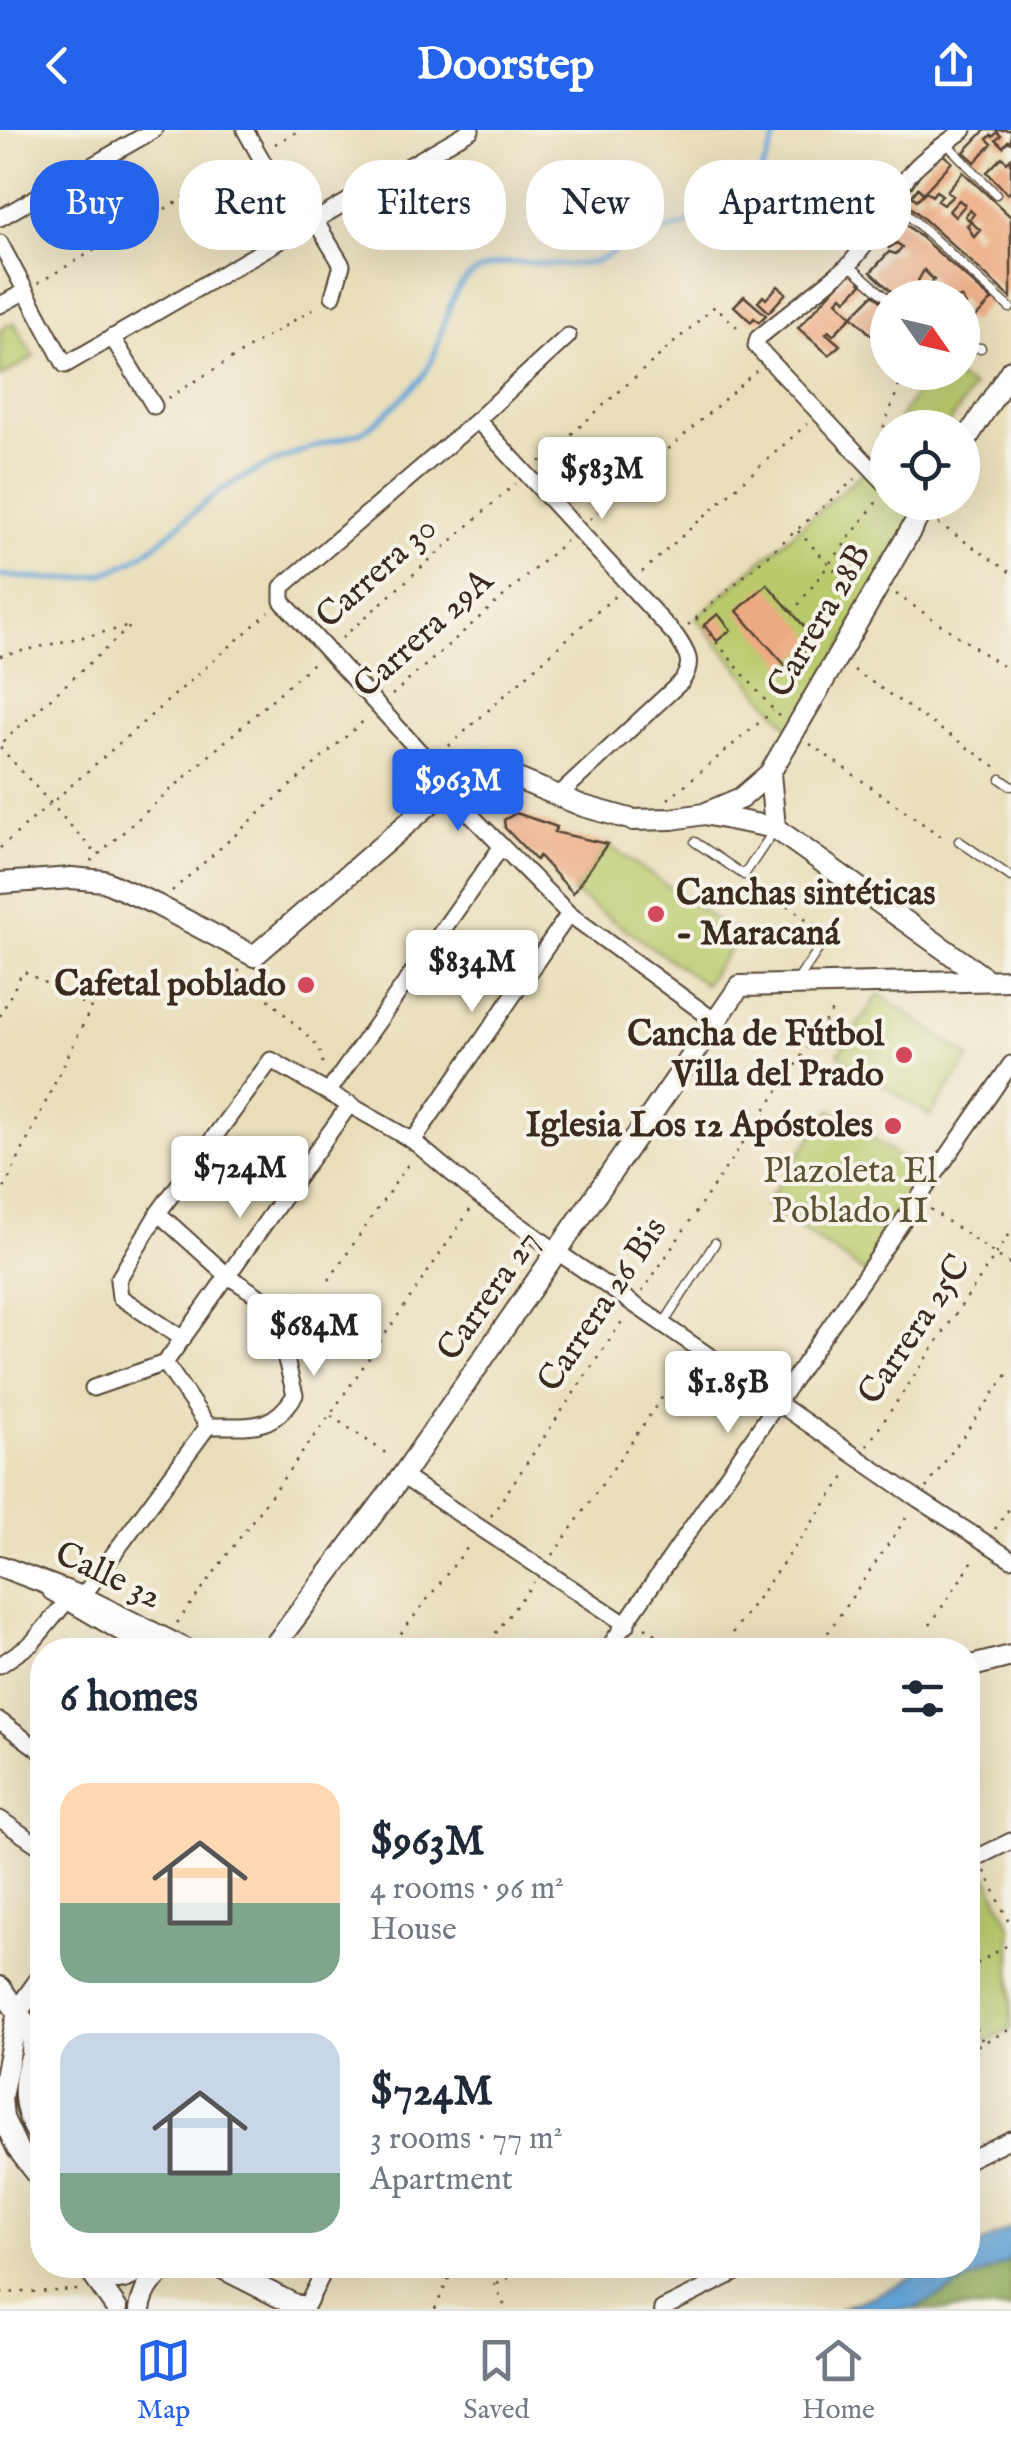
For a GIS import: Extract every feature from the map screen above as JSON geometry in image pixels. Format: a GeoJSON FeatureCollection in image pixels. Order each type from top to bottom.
{"type":"FeatureCollection","features":[{"type":"Feature","properties":{"kind":"street"},"geometry":{"type":"LineString","coordinates":[[0,218],[154,130]]}},
{"type":"Feature","properties":{"kind":"street"},"geometry":{"type":"LineString","coordinates":[[245,130],[263,160]]}},
{"type":"Feature","properties":{"kind":"street"},"geometry":{"type":"LineString","coordinates":[[322,218],[471,130]]}},
{"type":"Feature","properties":{"kind":"street"},"geometry":{"type":"LineString","coordinates":[[911,172],[964,130]]}},
{"type":"Feature","properties":{"kind":"street"},"geometry":{"type":"LineString","coordinates":[[322,241],[342,265],[333,296]]}},
{"type":"Feature","properties":{"kind":"street"},"geometry":{"type":"LineString","coordinates":[[0,244],[64,365],[266,250]]}},
{"type":"Feature","properties":{"kind":"street"},"geometry":{"type":"LineString","coordinates":[[861,250],[849,265],[758,338],[756,346],[869,466]]}},
{"type":"Feature","properties":{"kind":"street"},"geometry":{"type":"LineString","coordinates":[[0,305],[24,292]]}},
{"type":"Feature","properties":{"kind":"street"},"geometry":{"type":"LineString","coordinates":[[568,336],[477,420],[282,587],[282,601],[430,763],[446,790],[569,914],[715,1021]]}},
{"type":"Feature","properties":{"kind":"street"},"geometry":{"type":"LineString","coordinates":[[112,337],[154,406]]}},
{"type":"Feature","properties":{"kind":"street"},"geometry":{"type":"LineString","coordinates":[[980,418],[1011,370]]}},
{"type":"Feature","properties":{"kind":"street"},"geometry":{"type":"LineString","coordinates":[[477,420],[690,655],[690,668],[682,680],[556,797]]}},
{"type":"Feature","properties":{"kind":"street","name":"Carrera 28B"},"geometry":{"type":"LineString","coordinates":[[704,814],[741,798],[770,773],[880,582],[911,520]]}},
{"type":"Feature","properties":{"kind":"street"},"geometry":{"type":"LineString","coordinates":[[770,773],[775,828]]}},
{"type":"Feature","properties":{"kind":"street"},"geometry":{"type":"LineString","coordinates":[[0,883],[72,878],[104,882],[254,956],[446,790],[490,775],[513,777],[556,797],[634,820],[704,814],[775,828],[986,979]]}},
{"type":"Feature","properties":{"kind":"street"},"geometry":{"type":"LineString","coordinates":[[328,1090],[502,846]]}},
{"type":"Feature","properties":{"kind":"street"},"geometry":{"type":"LineString","coordinates":[[416,1144],[569,914]]}},
{"type":"Feature","properties":{"kind":"street"},"geometry":{"type":"LineString","coordinates":[[795,984],[1011,980]]}},
{"type":"Feature","properties":{"kind":"street","name":"Carrera 27"},"geometry":{"type":"LineString","coordinates":[[280,1638],[405,1472],[740,986],[795,984]]}},
{"type":"Feature","properties":{"kind":"street"},"geometry":{"type":"LineString","coordinates":[[183,1339],[120,1297],[118,1280],[158,1213],[272,1060],[416,1144],[559,1253],[1011,1558]]}},
{"type":"Feature","properties":{"kind":"street"},"geometry":{"type":"LineString","coordinates":[[617,1638],[1011,1064]]}},
{"type":"Feature","properties":{"kind":"street"},"geometry":{"type":"LineString","coordinates":[[93,1388],[165,1363],[350,1104]]}},
{"type":"Feature","properties":{"kind":"street"},"geometry":{"type":"LineString","coordinates":[[158,1213],[228,1276],[272,1305],[294,1395],[282,1414],[261,1425],[208,1426]]}},
{"type":"Feature","properties":{"kind":"street"},"geometry":{"type":"LineString","coordinates":[[165,1363],[208,1426]]}},
{"type":"Feature","properties":{"kind":"street"},"geometry":{"type":"LineString","coordinates":[[43,1638],[208,1426]]}},
{"type":"Feature","properties":{"kind":"street"},"geometry":{"type":"LineString","coordinates":[[405,1472],[482,1529],[629,1621]]}},
{"type":"Feature","properties":{"kind":"street","name":"Calle 32"},"geometry":{"type":"LineString","coordinates":[[0,1566],[74,1597],[147,1638]]}},
{"type":"Feature","properties":{"kind":"street"},"geometry":{"type":"LineString","coordinates":[[0,1665],[30,1650]]}},
{"type":"Feature","properties":{"kind":"street"},"geometry":{"type":"LineString","coordinates":[[980,1664],[1011,1656]]}},
{"type":"Feature","properties":{"kind":"street"},"geometry":{"type":"LineString","coordinates":[[0,1721],[30,1743]]}},
{"type":"Feature","properties":{"kind":"street"},"geometry":{"type":"LineString","coordinates":[[0,1820],[30,1840]]}},
{"type":"Feature","properties":{"kind":"street"},"geometry":{"type":"LineString","coordinates":[[980,1856],[1011,1840]]}},
{"type":"Feature","properties":{"kind":"street"},"geometry":{"type":"LineString","coordinates":[[0,1987],[30,2029]]}},
{"type":"Feature","properties":{"kind":"street"},"geometry":{"type":"LineString","coordinates":[[30,1994],[18,2011],[2,2097],[8,2148],[30,2169]]}},
{"type":"Feature","properties":{"kind":"street"},"geometry":{"type":"LineString","coordinates":[[30,2070],[23,2091],[30,2120]]}},
{"type":"Feature","properties":{"kind":"street"},"geometry":{"type":"LineString","coordinates":[[980,2154],[1011,2140]]}},
{"type":"Feature","properties":{"kind":"street"},"geometry":{"type":"LineString","coordinates":[[94,2278],[117,2309]]}},
{"type":"Feature","properties":{"kind":"street"},"geometry":{"type":"LineString","coordinates":[[140,2309],[143,2294],[153,2278]]}},
{"type":"Feature","properties":{"kind":"street"},"geometry":{"type":"LineString","coordinates":[[242,2278],[304,2309],[321,2278]]}},
{"type":"Feature","properties":{"kind":"street"},"geometry":{"type":"LineString","coordinates":[[662,2309],[724,2278]]}},
{"type":"Feature","properties":{"kind":"lane"},"geometry":{"type":"LineString","coordinates":[[946,143],[996,194]]}},
{"type":"Feature","properties":{"kind":"lane"},"geometry":{"type":"LineString","coordinates":[[911,218],[1010,308]]}},
{"type":"Feature","properties":{"kind":"lane"},"geometry":{"type":"LineString","coordinates":[[849,265],[870,283]]}},
{"type":"Feature","properties":{"kind":"lane"},"geometry":{"type":"LineString","coordinates":[[1003,777],[1011,786]]}},
{"type":"Feature","properties":{"kind":"lane"},"geometry":{"type":"LineString","coordinates":[[695,842],[744,875],[775,828]]}},
{"type":"Feature","properties":{"kind":"lane"},"geometry":{"type":"LineString","coordinates":[[957,844],[1011,877]]}},
{"type":"Feature","properties":{"kind":"lane"},"geometry":{"type":"LineString","coordinates":[[795,984],[828,935]]}},
{"type":"Feature","properties":{"kind":"lane"},"geometry":{"type":"LineString","coordinates":[[664,1324],[715,1244]]}},
{"type":"Feature","properties":{"kind":"path"},"geometry":{"type":"LineString","coordinates":[[24,292],[300,130]]}},
{"type":"Feature","properties":{"kind":"path"},"geometry":{"type":"LineString","coordinates":[[154,406],[333,296]]}},
{"type":"Feature","properties":{"kind":"path","name":"Carrera 30"},"geometry":{"type":"LineString","coordinates":[[72,878],[715,306],[756,346]]}},
{"type":"Feature","properties":{"kind":"path","name":"Carrera 29A"},"geometry":{"type":"LineString","coordinates":[[157,905],[768,360]]}},
{"type":"Feature","properties":{"kind":"path"},"geometry":{"type":"LineString","coordinates":[[899,390],[869,466],[696,618],[793,732],[957,844]]}},
{"type":"Feature","properties":{"kind":"path"},"geometry":{"type":"LineString","coordinates":[[792,612],[870,510]]}},
{"type":"Feature","properties":{"kind":"path"},"geometry":{"type":"LineString","coordinates":[[934,520],[1011,573]]}},
{"type":"Feature","properties":{"kind":"path"},"geometry":{"type":"LineString","coordinates":[[797,530],[867,605]]}},
{"type":"Feature","properties":{"kind":"path"},"geometry":{"type":"LineString","coordinates":[[880,582],[1011,672]]}},
{"type":"Feature","properties":{"kind":"path"},"geometry":{"type":"LineString","coordinates":[[0,848],[282,601]]}},
{"type":"Feature","properties":{"kind":"path"},"geometry":{"type":"LineString","coordinates":[[0,656],[131,626],[0,746],[98,855]]}},
{"type":"Feature","properties":{"kind":"path"},"geometry":{"type":"LineString","coordinates":[[836,657],[1003,777]]}},
{"type":"Feature","properties":{"kind":"path"},"geometry":{"type":"LineString","coordinates":[[644,820],[774,710]]}},
{"type":"Feature","properties":{"kind":"path"},"geometry":{"type":"LineString","coordinates":[[744,875],[828,935]]}},
{"type":"Feature","properties":{"kind":"path"},"geometry":{"type":"LineString","coordinates":[[238,970],[319,1047],[328,1090]]}},
{"type":"Feature","properties":{"kind":"path"},"geometry":{"type":"LineString","coordinates":[[0,1016],[23,972],[91,1008],[0,1197]]}},
{"type":"Feature","properties":{"kind":"path","name":"Carrera 26 Bis"},"geometry":{"type":"LineString","coordinates":[[397,1638],[482,1529],[851,983]]}},
{"type":"Feature","properties":{"kind":"path"},"geometry":{"type":"LineString","coordinates":[[328,1280],[416,1144]]}},
{"type":"Feature","properties":{"kind":"path"},"geometry":{"type":"LineString","coordinates":[[163,1638],[330,1415],[480,1196]]}},
{"type":"Feature","properties":{"kind":"path"},"geometry":{"type":"LineString","coordinates":[[916,1200],[1011,1264]]}},
{"type":"Feature","properties":{"kind":"path","name":"Carrera 25C"},"geometry":{"type":"LineString","coordinates":[[729,1638],[859,1458],[1011,1232]]}},
{"type":"Feature","properties":{"kind":"path"},"geometry":{"type":"LineString","coordinates":[[492,1638],[697,1346]]}},
{"type":"Feature","properties":{"kind":"path"},"geometry":{"type":"LineString","coordinates":[[330,1415],[405,1472]]}},
{"type":"Feature","properties":{"kind":"path"},"geometry":{"type":"LineString","coordinates":[[930,1625],[1011,1506]]}},
{"type":"Feature","properties":{"kind":"path"},"geometry":{"type":"LineString","coordinates":[[629,1621],[659,1638]]}},
{"type":"Feature","properties":{"kind":"path"},"geometry":{"type":"LineString","coordinates":[[980,1872],[1011,1927]]}},
{"type":"Feature","properties":{"kind":"path"},"geometry":{"type":"LineString","coordinates":[[980,1962],[1011,1943]]}},
{"type":"Feature","properties":{"kind":"path"},"geometry":{"type":"LineString","coordinates":[[980,2044],[1011,2029]]}},
{"type":"Feature","properties":{"kind":"path"},"geometry":{"type":"LineString","coordinates":[[980,2035],[983,2042]]}},
{"type":"Feature","properties":{"kind":"path"},"geometry":{"type":"LineString","coordinates":[[1,2293],[82,2278]]}},
{"type":"Feature","properties":{"kind":"path"},"geometry":{"type":"LineString","coordinates":[[434,2309],[449,2278]]}},
{"type":"Feature","properties":{"kind":"path"},"geometry":{"type":"LineString","coordinates":[[491,2278],[506,2309]]}},
{"type":"Feature","properties":{"kind":"path"},"geometry":{"type":"LineString","coordinates":[[494,2285],[509,2278]]}},
{"type":"Feature","properties":{"kind":"path"},"geometry":{"type":"LineString","coordinates":[[0,2280],[0,2307]]}},
{"type":"Feature","properties":{"kind":"green space"},"geometry":{"type":"Polygon","coordinates":[[[14,322],[34,357],[0,377],[0,330],[14,322]]]}},
{"type":"Feature","properties":{"kind":"green space"},"geometry":{"type":"Polygon","coordinates":[[[918,390],[971,390],[958,410],[905,410],[918,390]]]}},
{"type":"Feature","properties":{"kind":"green space"},"geometry":{"type":"Polygon","coordinates":[[[869,467],[870,520],[916,520],[793,732],[696,618],[869,467]]]}},
{"type":"Feature","properties":{"kind":"green space","name":"Canchas sintéticas - Maracaná"},"geometry":{"type":"Polygon","coordinates":[[[607,844],[739,936],[705,984],[573,893],[607,844]]]}},
{"type":"Feature","properties":{"kind":"green space","name":"Cancha de Fútbol Villa del Prado"},"geometry":{"type":"Polygon","coordinates":[[[879,994],[970,1057],[930,1116],[838,1054],[879,994]]]}},
{"type":"Feature","properties":{"kind":"green space","name":"Plazoleta El Poblado II"},"geometry":{"type":"Polygon","coordinates":[[[831,1109],[931,1179],[865,1273],[765,1204],[831,1109]]]}},
{"type":"Feature","properties":{"kind":"green space"},"geometry":{"type":"Polygon","coordinates":[[[980,1860],[1011,1927],[1011,2029],[983,2042],[980,1860]]]}},
{"type":"Feature","properties":{"kind":"green space"},"geometry":{"type":"Polygon","coordinates":[[[1011,2260],[1011,2309],[913,2309],[980,2278],[1011,2260]]]}},
{"type":"Feature","properties":{"kind":"water"},"geometry":{"type":"Polygon","coordinates":[[[1011,2228],[1011,2260],[980,2276],[980,2245],[1011,2228]]]}},
{"type":"Feature","properties":{"kind":"water"},"geometry":{"type":"Polygon","coordinates":[[[911,2278],[975,2278],[913,2309],[838,2309],[911,2278]]]}},
{"type":"Feature","properties":{"kind":"building"},"geometry":{"type":"Polygon","coordinates":[[[985,130],[1011,130],[1011,143],[1008,141],[1003,147],[996,140],[1001,136],[997,132],[991,135],[987,139],[992,144],[975,162],[964,152],[985,130]]]}},
{"type":"Feature","properties":{"kind":"building"},"geometry":{"type":"Polygon","coordinates":[[[940,152],[952,162],[923,193],[918,188],[912,196],[917,200],[926,191],[932,196],[936,191],[942,195],[937,201],[943,205],[953,196],[947,191],[963,172],[1011,217],[1011,298],[911,207],[911,188],[940,152]],[[959,200],[949,211],[955,217],[965,205],[959,200]],[[969,220],[967,225],[974,237],[980,230],[969,220]]]}},
{"type":"Feature","properties":{"kind":"building"},"geometry":{"type":"Polygon","coordinates":[[[1002,157],[1007,162],[1011,158],[1008,194],[987,172],[1002,157]]]}},
{"type":"Feature","properties":{"kind":"building"},"geometry":{"type":"Polygon","coordinates":[[[911,229],[969,280],[934,280],[924,270],[919,280],[879,280],[871,272],[889,252],[911,250],[911,229]]]}},
{"type":"Feature","properties":{"kind":"building"},"geometry":{"type":"Polygon","coordinates":[[[852,270],[862,284],[846,300],[842,296],[837,301],[852,316],[833,335],[826,333],[840,345],[829,355],[798,328],[852,270]]]}},
{"type":"Feature","properties":{"kind":"building"},"geometry":{"type":"Polygon","coordinates":[[[778,286],[786,293],[769,312],[758,302],[778,286]]]}},
{"type":"Feature","properties":{"kind":"building"},"geometry":{"type":"Polygon","coordinates":[[[980,289],[992,300],[980,313],[980,289]]]}},
{"type":"Feature","properties":{"kind":"building"},"geometry":{"type":"Polygon","coordinates":[[[744,296],[766,315],[759,322],[754,318],[751,322],[734,306],[744,296]]]}},
{"type":"Feature","properties":{"kind":"building"},"geometry":{"type":"Polygon","coordinates":[[[870,298],[870,334],[852,316],[870,298]]]}},
{"type":"Feature","properties":{"kind":"building"},"geometry":{"type":"Polygon","coordinates":[[[767,584],[816,640],[786,666],[737,611],[767,584]]]}},
{"type":"Feature","properties":{"kind":"building"},"geometry":{"type":"Polygon","coordinates":[[[718,614],[731,630],[717,641],[704,625],[718,614]]]}},
{"type":"Feature","properties":{"kind":"building"},"geometry":{"type":"Polygon","coordinates":[[[516,813],[557,827],[554,832],[607,844],[573,893],[539,856],[536,860],[505,828],[504,820],[516,813]]]}},
{"type":"Feature","properties":{"kind":"waterway"},"geometry":{"type":"LineString","coordinates":[[0,575],[67,579],[106,573],[141,555],[235,482],[291,456],[363,431],[394,406],[427,370],[454,297],[471,275],[490,266],[510,263],[592,262],[610,255],[626,240],[715,212],[756,182],[778,130]]}},
{"type":"Feature","properties":{"kind":"place","name":"Canchas sintéticas - Maracaná"},"geometry":{"type":"Point","coordinates":[656,914]}},
{"type":"Feature","properties":{"kind":"place","name":"Cafetal poblado"},"geometry":{"type":"Point","coordinates":[306,985]}},
{"type":"Feature","properties":{"kind":"place","name":"Cancha de Fútbol Villa del Prado"},"geometry":{"type":"Point","coordinates":[904,1055]}},
{"type":"Feature","properties":{"kind":"place","name":"Iglesia Los 12 Apóstoles"},"geometry":{"type":"Point","coordinates":[893,1126]}}]}
